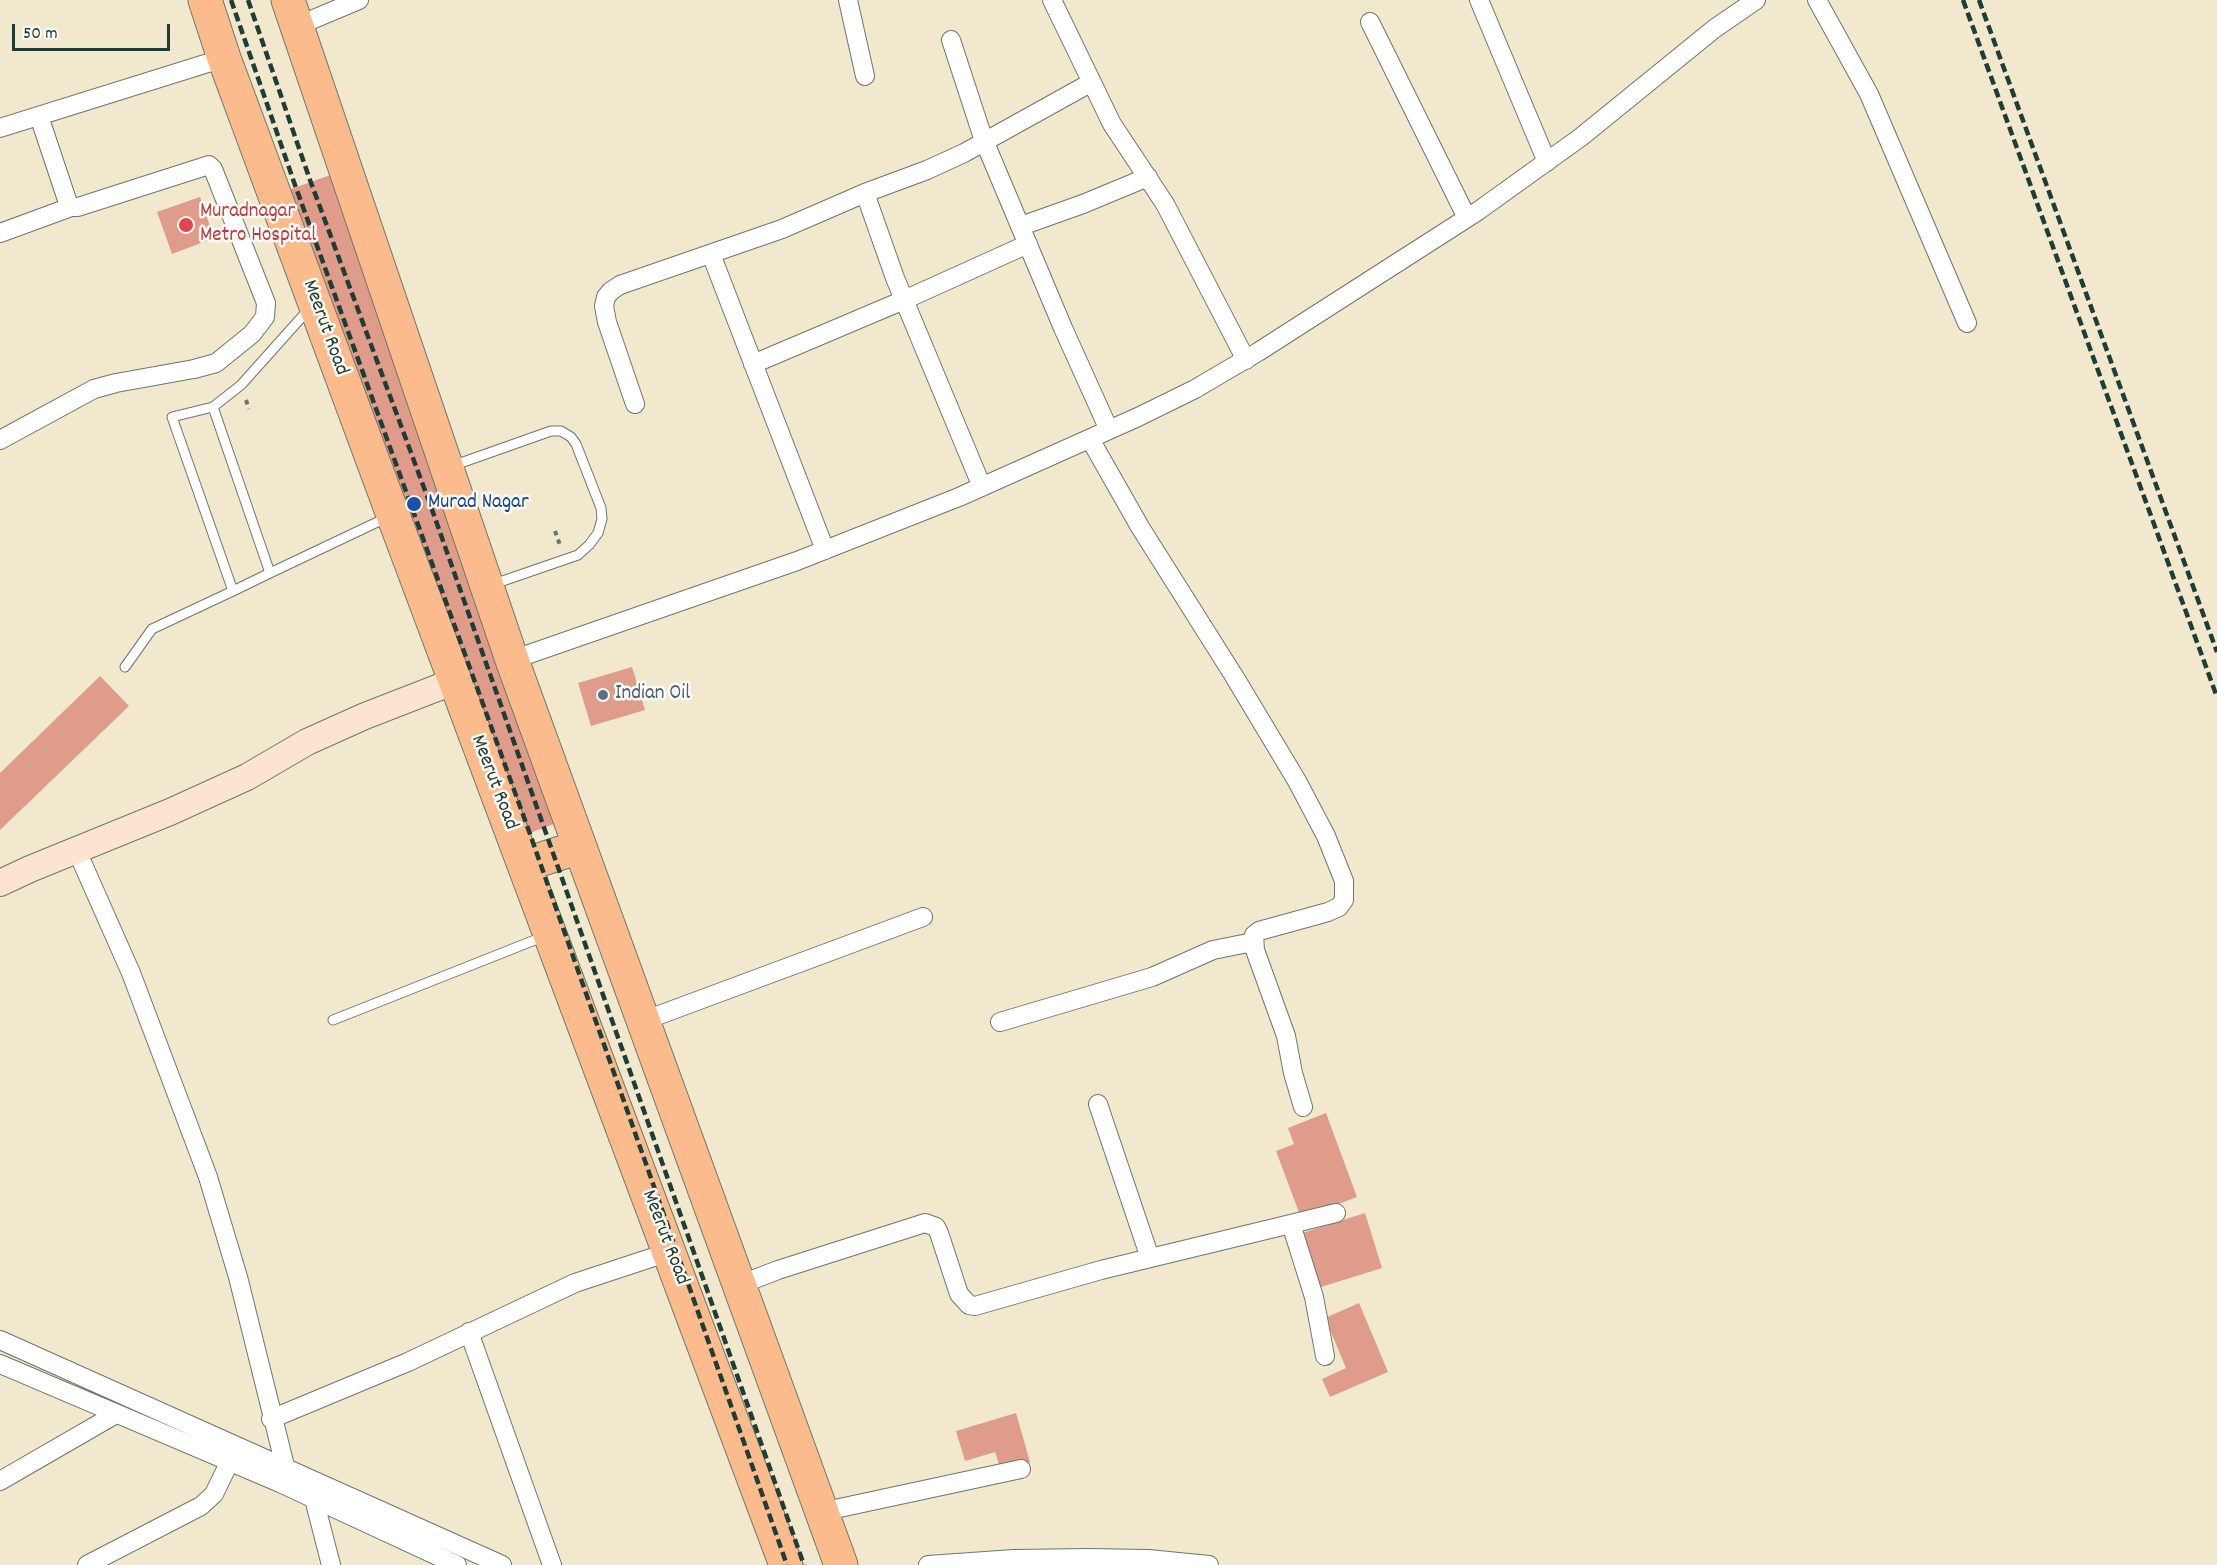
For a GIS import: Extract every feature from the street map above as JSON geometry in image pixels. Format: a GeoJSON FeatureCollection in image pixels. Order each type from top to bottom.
{"type":"FeatureCollection","features":[{"type":"Feature","properties":{"kind":"highway","name":"Meerut Road"},"geometry":{"type":"LineString","coordinates":[[205,0],[224,58],[393,515],[786,1565]]}},
{"type":"Feature","properties":{"kind":"highway"},"geometry":{"type":"LineString","coordinates":[[292,13],[486,587],[841,1565]]}},
{"type":"Feature","properties":{"kind":"highway"},"geometry":{"type":"LineString","coordinates":[[524,865],[579,847]]}},
{"type":"Feature","properties":{"kind":"street"},"geometry":{"type":"LineString","coordinates":[[292,13],[359,0]]}},
{"type":"Feature","properties":{"kind":"street"},"geometry":{"type":"LineString","coordinates":[[848,0],[866,76]]}},
{"type":"Feature","properties":{"kind":"street"},"geometry":{"type":"LineString","coordinates":[[1052,0],[1119,136],[1165,204],[1246,360]]}},
{"type":"Feature","properties":{"kind":"street"},"geometry":{"type":"LineString","coordinates":[[1479,0],[1547,162]]}},
{"type":"Feature","properties":{"kind":"street"},"geometry":{"type":"LineString","coordinates":[[512,660],[825,550],[982,487],[1195,389],[1246,360],[1467,218],[1547,162],[1621,106],[1714,29],[1756,0]]}},
{"type":"Feature","properties":{"kind":"street"},"geometry":{"type":"LineString","coordinates":[[1817,0],[1869,94],[1967,323]]}},
{"type":"Feature","properties":{"kind":"street"},"geometry":{"type":"LineString","coordinates":[[1370,22],[1467,218]]}},
{"type":"Feature","properties":{"kind":"street"},"geometry":{"type":"LineString","coordinates":[[951,40],[985,141],[1108,430]]}},
{"type":"Feature","properties":{"kind":"street"},"geometry":{"type":"LineString","coordinates":[[0,128],[224,58]]}},
{"type":"Feature","properties":{"kind":"street"},"geometry":{"type":"LineString","coordinates":[[635,404],[607,322],[604,306],[606,297],[611,291],[620,285],[782,229],[865,193],[927,170],[1092,82]]}},
{"type":"Feature","properties":{"kind":"street"},"geometry":{"type":"LineString","coordinates":[[39,116],[71,207]]}},
{"type":"Feature","properties":{"kind":"street"},"geometry":{"type":"LineString","coordinates":[[0,233],[71,207],[78,207],[209,165],[266,303],[266,317],[252,334],[216,363],[94,389],[0,440]]}},
{"type":"Feature","properties":{"kind":"street"},"geometry":{"type":"LineString","coordinates":[[1021,226],[1148,177]]}},
{"type":"Feature","properties":{"kind":"street"},"geometry":{"type":"LineString","coordinates":[[865,193],[904,300],[982,487]]}},
{"type":"Feature","properties":{"kind":"street"},"geometry":{"type":"LineString","coordinates":[[753,364],[1028,244]]}},
{"type":"Feature","properties":{"kind":"street"},"geometry":{"type":"LineString","coordinates":[[711,254],[825,550]]}},
{"type":"Feature","properties":{"kind":"street"},"geometry":{"type":"LineString","coordinates":[[1090,439],[1140,527],[1297,781],[1326,836],[1344,881],[1344,900],[1339,907],[1258,931],[1254,935],[1253,942],[1282,1020],[1303,1107]]}},
{"type":"Feature","properties":{"kind":"street"},"geometry":{"type":"LineString","coordinates":[[0,883],[247,777],[307,742],[355,720],[455,681]]}},
{"type":"Feature","properties":{"kind":"street"},"geometry":{"type":"LineString","coordinates":[[77,850],[131,973],[208,1177],[258,1353],[285,1466]]}},
{"type":"Feature","properties":{"kind":"street"},"geometry":{"type":"LineString","coordinates":[[643,1021],[922,916]]}},
{"type":"Feature","properties":{"kind":"street"},"geometry":{"type":"LineString","coordinates":[[1000,1022],[1152,977],[1213,950],[1253,942]]}},
{"type":"Feature","properties":{"kind":"street"},"geometry":{"type":"LineString","coordinates":[[1098,1104],[1149,1258]]}},
{"type":"Feature","properties":{"kind":"street"},"geometry":{"type":"LineString","coordinates":[[738,1285],[925,1223],[936,1227],[959,1294],[969,1305],[983,1304],[1149,1258],[1336,1213]]}},
{"type":"Feature","properties":{"kind":"street"},"geometry":{"type":"LineString","coordinates":[[1291,1224],[1314,1297],[1325,1356]]}},
{"type":"Feature","properties":{"kind":"street"},"geometry":{"type":"LineString","coordinates":[[272,1419],[408,1362],[575,1283],[669,1252]]}},
{"type":"Feature","properties":{"kind":"street"},"geometry":{"type":"LineString","coordinates":[[469,1332],[552,1565]]}},
{"type":"Feature","properties":{"kind":"street"},"geometry":{"type":"LineString","coordinates":[[0,1340],[285,1466],[385,1521],[457,1565]]}},
{"type":"Feature","properties":{"kind":"street"},"geometry":{"type":"LineString","coordinates":[[0,1364],[314,1498],[385,1521],[502,1565]]}},
{"type":"Feature","properties":{"kind":"street"},"geometry":{"type":"LineString","coordinates":[[0,1480],[108,1411],[111,1389]]}},
{"type":"Feature","properties":{"kind":"street"},"geometry":{"type":"LineString","coordinates":[[87,1565],[201,1506],[214,1494],[229,1463]]}},
{"type":"Feature","properties":{"kind":"street"},"geometry":{"type":"LineString","coordinates":[[821,1512],[1021,1469]]}},
{"type":"Feature","properties":{"kind":"street"},"geometry":{"type":"LineString","coordinates":[[314,1498],[331,1565]]}},
{"type":"Feature","properties":{"kind":"street"},"geometry":{"type":"LineString","coordinates":[[928,1565],[1014,1559],[1088,1558],[1148,1559],[1209,1565]]}},
{"type":"Feature","properties":{"kind":"lane"},"geometry":{"type":"LineString","coordinates":[[232,591],[172,417],[213,407],[241,385],[315,302]]}},
{"type":"Feature","properties":{"kind":"lane"},"geometry":{"type":"LineString","coordinates":[[213,407],[270,573]]}},
{"type":"Feature","properties":{"kind":"lane"},"geometry":{"type":"LineString","coordinates":[[446,468],[551,431],[561,431],[571,437],[576,444],[601,508],[602,519],[598,533],[590,545],[578,555],[486,587]]}},
{"type":"Feature","properties":{"kind":"lane"},"geometry":{"type":"LineString","coordinates":[[125,667],[152,629],[393,515]]}},
{"type":"Feature","properties":{"kind":"lane"},"geometry":{"type":"LineString","coordinates":[[333,1020],[550,934]]}},
{"type":"Feature","properties":{"kind":"building","name":"Murad Nagar"},"geometry":{"type":"Polygon","coordinates":[[[333,174],[567,819],[506,842],[272,196],[333,174]]]}},
{"type":"Feature","properties":{"kind":"building","name":"Muradnagar Metro Hospital"},"geometry":{"type":"Polygon","coordinates":[[[200,197],[214,238],[172,254],[157,212],[200,197]]]}},
{"type":"Feature","properties":{"kind":"building"},"geometry":{"type":"Polygon","coordinates":[[[632,667],[645,710],[591,726],[578,683],[632,667]]]}},
{"type":"Feature","properties":{"kind":"building"},"geometry":{"type":"Polygon","coordinates":[[[100,676],[129,706],[0,830],[0,773],[100,676]]]}},
{"type":"Feature","properties":{"kind":"building"},"geometry":{"type":"Polygon","coordinates":[[[1326,1113],[1357,1197],[1301,1218],[1276,1151],[1294,1144],[1288,1128],[1326,1113]]]}},
{"type":"Feature","properties":{"kind":"building"},"geometry":{"type":"Polygon","coordinates":[[[1365,1213],[1382,1268],[1318,1288],[1302,1233],[1365,1213]]]}},
{"type":"Feature","properties":{"kind":"building"},"geometry":{"type":"Polygon","coordinates":[[[1359,1303],[1388,1372],[1330,1397],[1322,1379],[1346,1368],[1325,1318],[1359,1303]]]}},
{"type":"Feature","properties":{"kind":"building"},"geometry":{"type":"Polygon","coordinates":[[[1016,1413],[1030,1462],[1001,1471],[995,1452],[965,1461],[956,1431],[1016,1413]]]}},
{"type":"Feature","properties":{"kind":"railway"},"geometry":{"type":"LineString","coordinates":[[231,0],[295,185],[530,834],[787,1565]]}},
{"type":"Feature","properties":{"kind":"railway"},"geometry":{"type":"LineString","coordinates":[[248,0],[310,180],[430,504],[804,1565]]}},
{"type":"Feature","properties":{"kind":"railway"},"geometry":{"type":"LineString","coordinates":[[1963,0],[2217,697]]}},
{"type":"Feature","properties":{"kind":"railway"},"geometry":{"type":"LineString","coordinates":[[1979,0],[2217,652]]}},
{"type":"Feature","properties":{"kind":"place","name":"Muradnagar Metro Hospital"},"geometry":{"type":"Point","coordinates":[186,225]}},
{"type":"Feature","properties":{"kind":"place","name":"Murad Nagar"},"geometry":{"type":"Point","coordinates":[414,504]}},
{"type":"Feature","properties":{"kind":"place","name":"Indian Oil"},"geometry":{"type":"Point","coordinates":[603,695]}}]}
